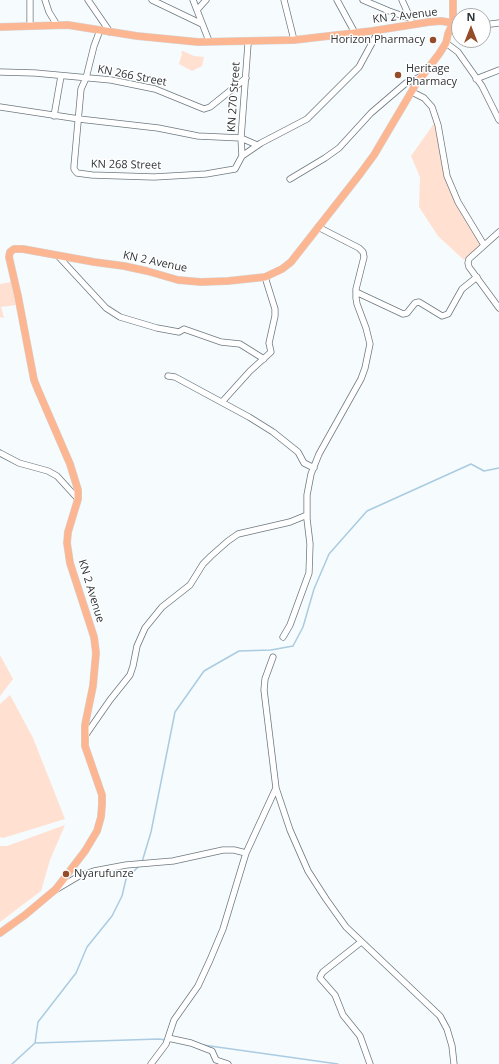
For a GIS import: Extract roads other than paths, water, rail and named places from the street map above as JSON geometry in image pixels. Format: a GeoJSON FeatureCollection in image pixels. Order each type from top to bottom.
{"type":"FeatureCollection","features":[{"type":"Feature","properties":{"kind":"main road","name":"KN 2 Avenue"},"geometry":{"type":"LineString","coordinates":[[0,27],[57,25],[198,42],[294,40],[379,30],[412,21],[451,22]]}},
{"type":"Feature","properties":{"kind":"main road","name":"KN 2 Avenue"},"geometry":{"type":"LineString","coordinates":[[0,933],[25,915],[56,889],[85,851],[96,831],[101,817],[102,795],[89,760],[85,736],[93,686],[96,653],[94,637],[70,563],[67,542],[68,532],[78,499],[77,483],[34,380],[9,257],[10,252],[14,249],[18,249],[124,266],[178,280],[201,282],[265,277],[282,269],[291,262],[374,155],[420,77],[446,43],[448,34],[451,30]]}},
{"type":"Feature","properties":{"kind":"street"},"geometry":{"type":"LineString","coordinates":[[30,0],[30,25]]}},
{"type":"Feature","properties":{"kind":"street"},"geometry":{"type":"LineString","coordinates":[[45,0],[49,12],[57,25]]}},
{"type":"Feature","properties":{"kind":"street"},"geometry":{"type":"LineString","coordinates":[[88,0],[110,32]]}},
{"type":"Feature","properties":{"kind":"street"},"geometry":{"type":"LineString","coordinates":[[152,0],[202,24]]}},
{"type":"Feature","properties":{"kind":"street"},"geometry":{"type":"LineString","coordinates":[[193,0],[209,41]]}},
{"type":"Feature","properties":{"kind":"street"},"geometry":{"type":"LineString","coordinates":[[198,10],[206,0]]}},
{"type":"Feature","properties":{"kind":"street"},"geometry":{"type":"LineString","coordinates":[[284,0],[294,40]]}},
{"type":"Feature","properties":{"kind":"street"},"geometry":{"type":"LineString","coordinates":[[337,0],[355,33]]}},
{"type":"Feature","properties":{"kind":"street"},"geometry":{"type":"LineString","coordinates":[[363,0],[412,21]]}},
{"type":"Feature","properties":{"kind":"street"},"geometry":{"type":"LineString","coordinates":[[402,0],[412,21]]}},
{"type":"Feature","properties":{"kind":"street","name":"KN 268 Street"},"geometry":{"type":"LineString","coordinates":[[100,30],[81,90],[74,166],[77,173],[92,175],[154,176],[206,174],[235,169],[242,156]]}},
{"type":"Feature","properties":{"kind":"street"},"geometry":{"type":"LineString","coordinates":[[242,156],[257,145],[307,119],[359,67],[379,30]]}},
{"type":"Feature","properties":{"kind":"street","name":"KN 270 Street"},"geometry":{"type":"LineString","coordinates":[[242,156],[241,138],[248,44],[251,41]]}},
{"type":"Feature","properties":{"kind":"street"},"geometry":{"type":"LineString","coordinates":[[446,43],[458,52],[482,86],[499,120]]}},
{"type":"Feature","properties":{"kind":"street"},"geometry":{"type":"LineString","coordinates":[[476,79],[499,70]]}},
{"type":"Feature","properties":{"kind":"street","name":"KN 266 Street"},"geometry":{"type":"LineString","coordinates":[[0,72],[35,73],[111,80],[154,89],[204,109],[210,107],[246,78]]}},
{"type":"Feature","properties":{"kind":"street"},"geometry":{"type":"LineString","coordinates":[[54,116],[61,76]]}},
{"type":"Feature","properties":{"kind":"street"},"geometry":{"type":"LineString","coordinates":[[290,179],[339,148],[376,108],[406,83],[420,77]]}},
{"type":"Feature","properties":{"kind":"street"},"geometry":{"type":"LineString","coordinates":[[412,92],[424,98],[432,107],[438,125],[447,176],[458,202],[484,245]]}},
{"type":"Feature","properties":{"kind":"street"},"geometry":{"type":"LineString","coordinates":[[0,107],[54,116],[158,128],[198,136],[241,138],[257,145]]}},
{"type":"Feature","properties":{"kind":"street"},"geometry":{"type":"LineString","coordinates":[[283,637],[299,604],[309,573],[310,544],[307,515],[307,495],[311,474],[319,454],[361,379],[370,344],[357,304],[356,292],[364,257],[363,252],[359,248],[318,228]]}},
{"type":"Feature","properties":{"kind":"street"},"geometry":{"type":"LineString","coordinates":[[499,232],[468,259],[469,267],[499,308]]}},
{"type":"Feature","properties":{"kind":"street"},"geometry":{"type":"LineString","coordinates":[[58,256],[106,308],[120,317],[157,328],[179,332],[184,329],[221,342],[240,344],[264,359]]}},
{"type":"Feature","properties":{"kind":"street"},"geometry":{"type":"LineString","coordinates":[[222,402],[250,371],[271,352],[269,343],[275,316],[274,303],[265,277]]}},
{"type":"Feature","properties":{"kind":"street"},"geometry":{"type":"LineString","coordinates":[[356,292],[403,314],[407,313],[415,303],[419,302],[442,316],[448,314],[462,289],[477,278]]}},
{"type":"Feature","properties":{"kind":"street"},"geometry":{"type":"LineString","coordinates":[[168,376],[172,376],[222,402],[273,432],[298,452],[304,463],[314,468]]}},
{"type":"Feature","properties":{"kind":"street"},"geometry":{"type":"LineString","coordinates":[[0,452],[19,463],[48,471],[57,476],[78,499]]}},
{"type":"Feature","properties":{"kind":"street"},"geometry":{"type":"LineString","coordinates":[[85,736],[110,700],[130,675],[137,646],[145,628],[162,607],[190,585],[203,564],[210,556],[228,540],[238,534],[290,522],[307,515]]}},
{"type":"Feature","properties":{"kind":"street"},"geometry":{"type":"LineString","coordinates":[[273,657],[265,679],[264,690],[276,788],[290,830],[308,871],[346,927],[440,1016],[447,1029],[452,1046],[454,1064]]}},
{"type":"Feature","properties":{"kind":"street"},"geometry":{"type":"LineString","coordinates":[[152,1064],[168,1038],[174,1020],[198,986],[210,960],[223,929],[246,853],[276,788]]}},
{"type":"Feature","properties":{"kind":"street"},"geometry":{"type":"LineString","coordinates":[[56,889],[79,876],[126,865],[173,861],[223,850],[234,850],[246,853]]}},
{"type":"Feature","properties":{"kind":"street"},"geometry":{"type":"LineString","coordinates":[[361,942],[323,972],[320,978],[336,995],[343,1015],[360,1036],[370,1064]]}},
{"type":"Feature","properties":{"kind":"street"},"geometry":{"type":"LineString","coordinates":[[168,1038],[191,1043],[210,1050],[216,1060],[228,1064]]}},
{"type":"Feature","properties":{"kind":"waterway"},"geometry":{"type":"LineString","coordinates":[[142,862],[151,832],[175,712],[204,671],[239,651],[271,650],[293,646],[303,627],[314,589],[329,554],[367,511],[471,464],[484,471],[499,468]]}},
{"type":"Feature","properties":{"kind":"waterway"},"geometry":{"type":"LineString","coordinates":[[35,1043],[38,1022],[76,973],[87,947],[112,916],[122,896],[126,879],[138,867]]}},
{"type":"Feature","properties":{"kind":"waterway"},"geometry":{"type":"LineString","coordinates":[[12,1064],[35,1043],[166,1040]]}},
{"type":"Feature","properties":{"kind":"waterway"},"geometry":{"type":"LineString","coordinates":[[203,1045],[338,1064]]}},
{"type":"Feature","properties":{"kind":"place","name":"Horizon Pharmacy"},"geometry":{"type":"Point","coordinates":[433,40]}},
{"type":"Feature","properties":{"kind":"place","name":"Heritage Pharmacy"},"geometry":{"type":"Point","coordinates":[398,75]}},
{"type":"Feature","properties":{"kind":"place","name":"Nyarufunze"},"geometry":{"type":"Point","coordinates":[66,874]}}]}
